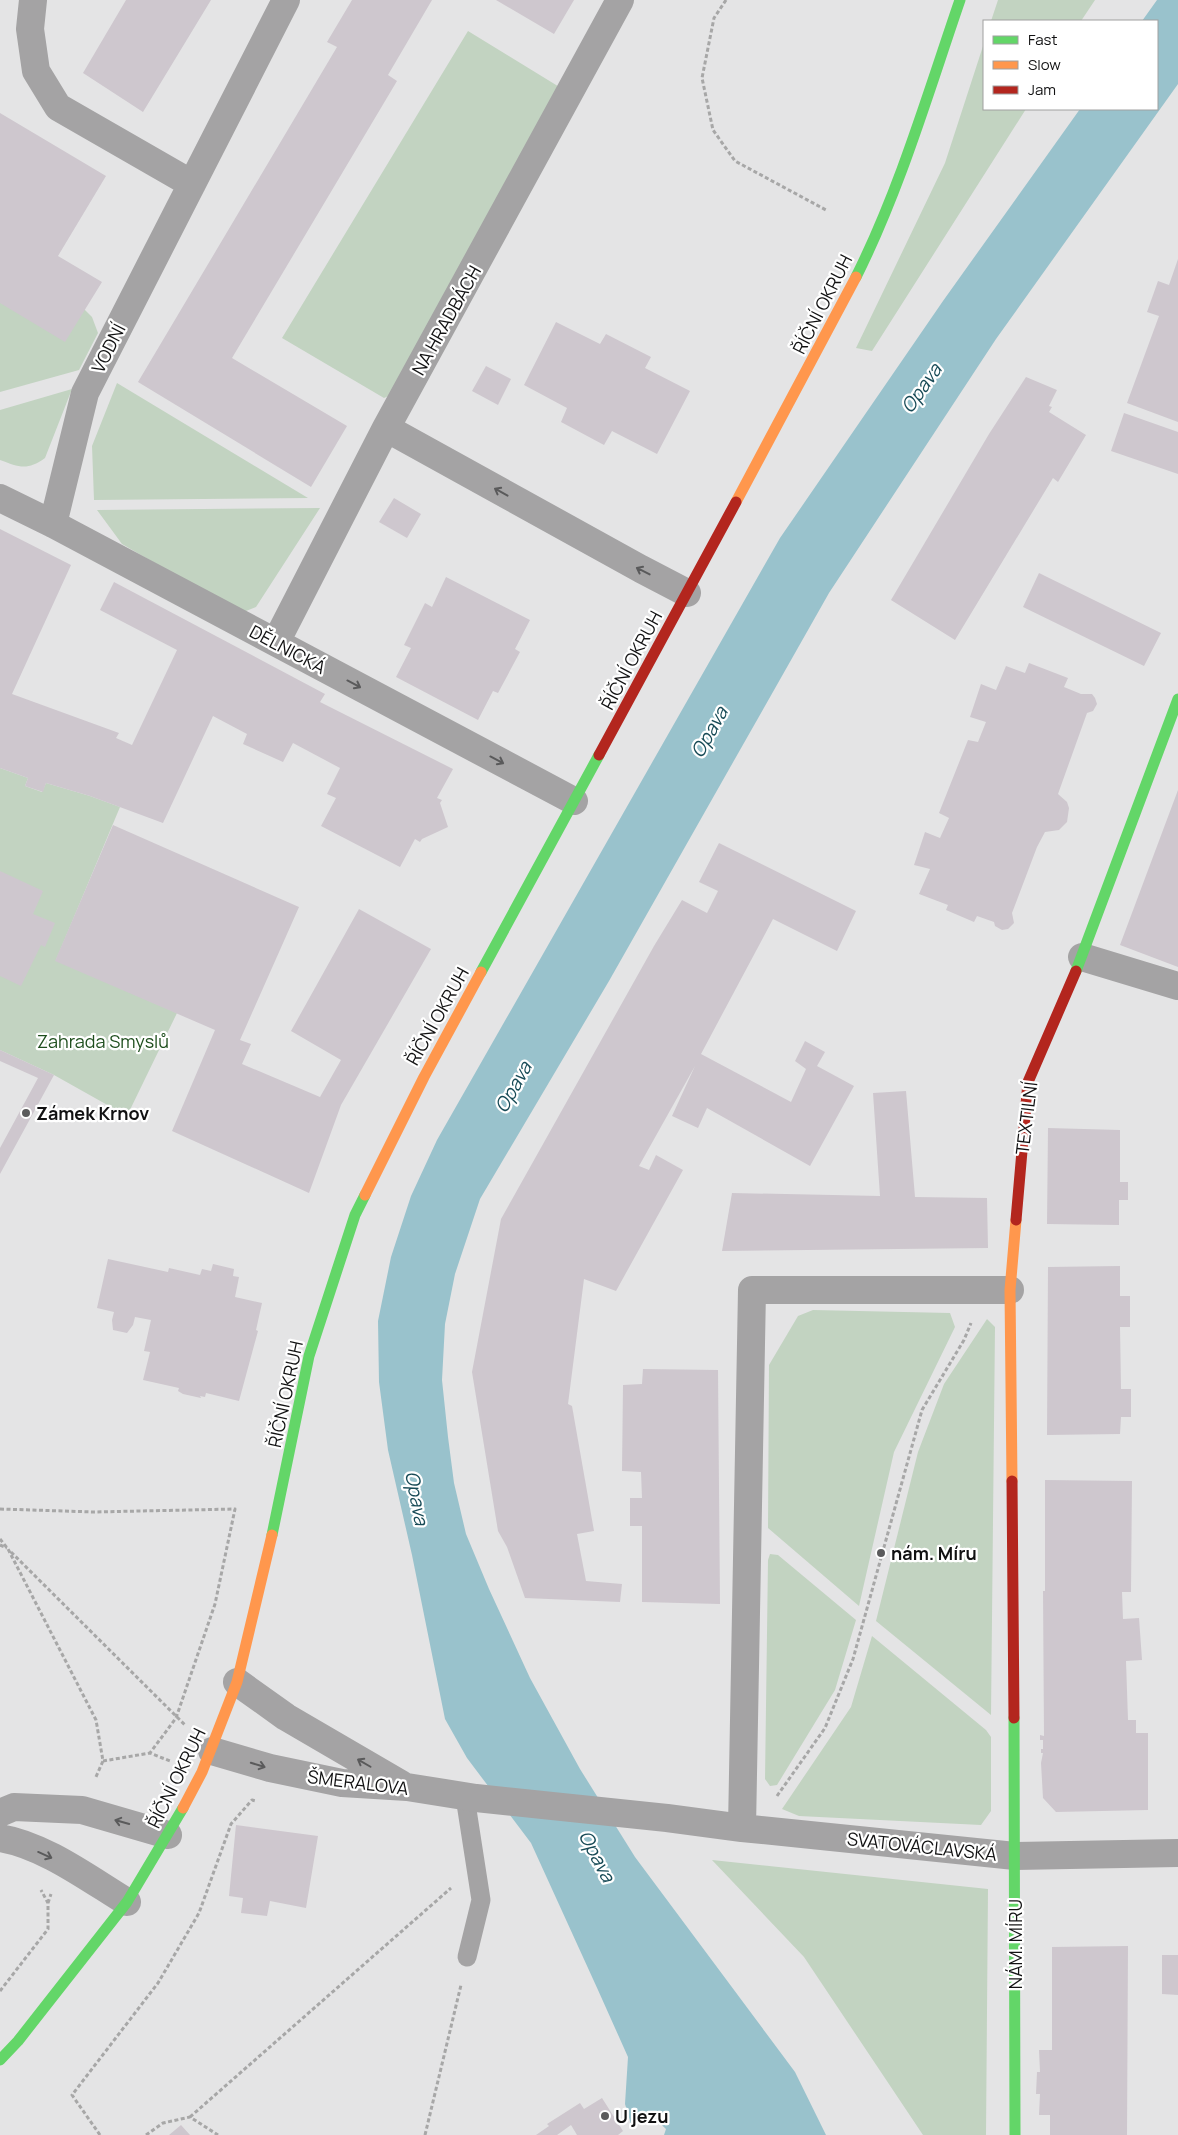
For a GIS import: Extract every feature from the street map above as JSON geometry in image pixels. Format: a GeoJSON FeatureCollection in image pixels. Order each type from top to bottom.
{"type":"FeatureCollection","features":[{"type":"Feature","properties":{"kind":"main road","name":"ŘÍČNÍ OKRUH"},"geometry":{"type":"LineString","coordinates":[[0,2060],[18,2041],[127,1902],[168,1835],[212,1751],[237,1682],[278,1510],[309,1356],[356,1215],[424,1077],[831,327],[874,241],[912,139],[960,0]]}},
{"type":"Feature","properties":{"kind":"main road","name":"TEXTILNÍ"},"geometry":{"type":"LineString","coordinates":[[997,1290],[1028,1082],[1082,958],[1178,699]]}},
{"type":"Feature","properties":{"kind":"main road","name":"NÁM. MÍRU"},"geometry":{"type":"LineString","coordinates":[[997,1290],[1015,1856],[1015,2135]]}},
{"type":"Feature","properties":{"kind":"street"},"geometry":{"type":"LineString","coordinates":[[33,0],[30,30],[36,71],[58,107],[192,184]]}},
{"type":"Feature","properties":{"kind":"street","name":"VODNÍ"},"geometry":{"type":"LineString","coordinates":[[53,524],[85,393],[286,0]]}},
{"type":"Feature","properties":{"kind":"street","name":"NA HRADBÁCH"},"geometry":{"type":"LineString","coordinates":[[286,648],[386,428],[620,0]]}},
{"type":"Feature","properties":{"kind":"street"},"geometry":{"type":"LineString","coordinates":[[386,428],[641,570],[687,593]]}},
{"type":"Feature","properties":{"kind":"street","name":"DĚLNICKÁ"},"geometry":{"type":"LineString","coordinates":[[0,498],[53,524],[574,801]]}},
{"type":"Feature","properties":{"kind":"street"},"geometry":{"type":"LineString","coordinates":[[1082,958],[1178,986]]}},
{"type":"Feature","properties":{"kind":"street"},"geometry":{"type":"LineString","coordinates":[[742,1828],[752,1290],[997,1290]]}},
{"type":"Feature","properties":{"kind":"street"},"geometry":{"type":"LineString","coordinates":[[237,1682],[286,1717],[407,1787]]}},
{"type":"Feature","properties":{"kind":"street","name":"ŠMERALOVA"},"geometry":{"type":"LineString","coordinates":[[212,1751],[270,1768],[342,1783],[407,1787],[471,1797],[667,1818]]}},
{"type":"Feature","properties":{"kind":"street"},"geometry":{"type":"LineString","coordinates":[[0,1813],[14,1807],[82,1810],[168,1835]]}},
{"type":"Feature","properties":{"kind":"street","name":"SVATOVÁCLAVSKÁ"},"geometry":{"type":"LineString","coordinates":[[667,1818],[742,1828],[1015,1856],[1178,1853]]}},
{"type":"Feature","properties":{"kind":"street"},"geometry":{"type":"LineString","coordinates":[[0,1838],[13,1840],[62,1862],[127,1902]]}},
{"type":"Feature","properties":{"kind":"lane"},"geometry":{"type":"LineString","coordinates":[[467,1957],[481,1900],[476,1866],[471,1797]]}},
{"type":"Feature","properties":{"kind":"path"},"geometry":{"type":"LineString","coordinates":[[726,0],[714,18],[702,78],[713,130],[735,162],[826,210]]}},
{"type":"Feature","properties":{"kind":"path"},"geometry":{"type":"LineString","coordinates":[[742,1828],[770,1806],[825,1728],[853,1659],[922,1410],[997,1290]]}},
{"type":"Feature","properties":{"kind":"path"},"geometry":{"type":"LineString","coordinates":[[0,1509],[94,1512],[235,1509],[215,1604],[176,1718],[150,1753]]}},
{"type":"Feature","properties":{"kind":"path"},"geometry":{"type":"LineString","coordinates":[[0,1539],[176,1718],[212,1751]]}},
{"type":"Feature","properties":{"kind":"path"},"geometry":{"type":"LineString","coordinates":[[0,1545],[8,1549],[96,1720],[103,1761],[82,1810]]}},
{"type":"Feature","properties":{"kind":"path"},"geometry":{"type":"LineString","coordinates":[[100,2135],[72,2095],[158,1983],[199,1913],[231,1824],[252,1800],[262,1801]]}},
{"type":"Feature","properties":{"kind":"path"},"geometry":{"type":"LineString","coordinates":[[0,1991],[48,1929],[48,1903],[62,1862]]}},
{"type":"Feature","properties":{"kind":"path"},"geometry":{"type":"LineString","coordinates":[[146,2135],[163,2123],[190,2117],[476,1866]]}},
{"type":"Feature","properties":{"kind":"path"},"geometry":{"type":"LineString","coordinates":[[40,1887],[48,1903]]}},
{"type":"Feature","properties":{"kind":"path"},"geometry":{"type":"LineString","coordinates":[[425,2135],[467,1957]]}},
{"type":"Feature","properties":{"kind":"path"},"geometry":{"type":"LineString","coordinates":[[190,2117],[218,2135]]}},
{"type":"Feature","properties":{"kind":"green space"},"geometry":{"type":"Polygon","coordinates":[[[998,0],[1095,0],[1082,20],[991,20],[998,0]]]}},
{"type":"Feature","properties":{"kind":"green space"},"geometry":{"type":"Polygon","coordinates":[[[468,31],[561,88],[395,393],[384,398],[282,338],[468,31]]]}},
{"type":"Feature","properties":{"kind":"green space"},"geometry":{"type":"Polygon","coordinates":[[[983,46],[983,110],[1025,110],[872,351],[856,348],[945,163],[983,46]]]}},
{"type":"Feature","properties":{"kind":"green space"},"geometry":{"type":"Polygon","coordinates":[[[0,303],[84,309],[92,317],[98,333],[79,370],[0,392],[0,303]]]}},
{"type":"Feature","properties":{"kind":"green space"},"geometry":{"type":"Polygon","coordinates":[[[117,383],[308,498],[94,500],[92,446],[117,383]]]}},
{"type":"Feature","properties":{"kind":"green space"},"geometry":{"type":"Polygon","coordinates":[[[72,389],[45,458],[33,465],[23,467],[0,460],[0,410],[72,389]]]}},
{"type":"Feature","properties":{"kind":"green space"},"geometry":{"type":"Polygon","coordinates":[[[320,508],[256,607],[241,613],[122,544],[97,510],[320,508]]]}},
{"type":"Feature","properties":{"kind":"green space","name":"Zahrada Smyslů"},"geometry":{"type":"Polygon","coordinates":[[[0,768],[28,778],[25,786],[42,792],[46,783],[120,807],[56,960],[177,1013],[127,1116],[54,1075],[0,1050],[0,768]]]}},
{"type":"Feature","properties":{"kind":"green space"},"geometry":{"type":"Polygon","coordinates":[[[813,1310],[950,1313],[955,1327],[894,1452],[859,1606],[768,1528],[769,1365],[798,1316],[813,1310]]]}},
{"type":"Feature","properties":{"kind":"green space"},"geometry":{"type":"Polygon","coordinates":[[[987,1319],[995,1327],[991,1715],[876,1621],[918,1452],[944,1384],[987,1319]]]}},
{"type":"Feature","properties":{"kind":"green space"},"geometry":{"type":"Polygon","coordinates":[[[770,1554],[778,1555],[856,1620],[835,1690],[777,1785],[770,1786],[765,1779],[768,1560],[770,1554]]]}},
{"type":"Feature","properties":{"kind":"green space"},"geometry":{"type":"Polygon","coordinates":[[[872,1636],[986,1730],[991,1737],[991,1811],[981,1825],[799,1816],[782,1809],[851,1707],[872,1636]]]}},
{"type":"Feature","properties":{"kind":"green space"},"geometry":{"type":"Polygon","coordinates":[[[712,1860],[988,1889],[986,2135],[923,2135],[804,1957],[712,1860]]]}},
{"type":"Feature","properties":{"kind":"water","name":"Opava"},"geometry":{"type":"Polygon","coordinates":[[[1157,0],[1178,0],[1178,84],[996,339],[829,593],[609,981],[480,1199],[455,1274],[445,1324],[442,1380],[448,1437],[454,1483],[466,1534],[489,1589],[530,1678],[580,1769],[635,1857],[795,2072],[826,2135],[664,2135],[666,2129],[652,2116],[631,2124],[625,2104],[628,2057],[531,1843],[467,1758],[445,1719],[412,1555],[388,1450],[379,1382],[378,1321],[391,1257],[411,1196],[437,1140],[780,538],[943,301],[1079,110],[1158,110],[1158,20],[1143,20],[1157,0]]]}},
{"type":"Feature","properties":{"kind":"building"},"geometry":{"type":"Polygon","coordinates":[[[126,0],[211,0],[143,112],[83,73],[126,0]]]}},
{"type":"Feature","properties":{"kind":"building"},"geometry":{"type":"Polygon","coordinates":[[[352,0],[432,0],[388,75],[397,81],[232,358],[347,426],[311,487],[138,382],[337,47],[327,42],[352,0]]]}},
{"type":"Feature","properties":{"kind":"building"},"geometry":{"type":"Polygon","coordinates":[[[496,0],[574,0],[554,34],[496,0]]]}},
{"type":"Feature","properties":{"kind":"building"},"geometry":{"type":"Polygon","coordinates":[[[0,113],[106,176],[58,256],[102,282],[65,342],[0,303],[0,113]]]}},
{"type":"Feature","properties":{"kind":"building"},"geometry":{"type":"Polygon","coordinates":[[[1178,259],[1178,422],[1127,403],[1159,316],[1147,312],[1158,281],[1169,285],[1178,259]]]}},
{"type":"Feature","properties":{"kind":"building"},"geometry":{"type":"Polygon","coordinates":[[[556,322],[600,344],[606,334],[651,357],[645,368],[690,391],[657,454],[612,431],[604,445],[561,422],[567,408],[524,385],[556,322]]]}},
{"type":"Feature","properties":{"kind":"building"},"geometry":{"type":"Polygon","coordinates":[[[486,366],[511,379],[498,405],[472,391],[486,366]]]}},
{"type":"Feature","properties":{"kind":"building"},"geometry":{"type":"Polygon","coordinates":[[[1026,377],[1057,390],[1049,406],[1052,407],[1049,412],[1086,435],[1058,482],[1053,478],[955,640],[891,600],[989,434],[1026,377]]]}},
{"type":"Feature","properties":{"kind":"building"},"geometry":{"type":"Polygon","coordinates":[[[1124,413],[1178,432],[1178,474],[1111,451],[1124,413]]]}},
{"type":"Feature","properties":{"kind":"building"},"geometry":{"type":"Polygon","coordinates":[[[394,498],[421,514],[407,538],[379,522],[394,498]]]}},
{"type":"Feature","properties":{"kind":"building"},"geometry":{"type":"Polygon","coordinates":[[[0,529],[71,565],[12,694],[119,733],[116,738],[132,745],[177,650],[100,610],[114,582],[325,694],[320,702],[453,769],[437,798],[442,800],[440,803],[448,827],[422,839],[420,842],[415,839],[400,867],[321,826],[336,798],[327,794],[340,768],[293,743],[283,762],[243,744],[247,734],[213,716],[163,823],[90,796],[46,783],[43,792],[25,786],[28,778],[0,768],[0,529]]]}},
{"type":"Feature","properties":{"kind":"building"},"geometry":{"type":"Polygon","coordinates":[[[1039,573],[1161,633],[1144,666],[1023,607],[1039,573]]]}},
{"type":"Feature","properties":{"kind":"building"},"geometry":{"type":"Polygon","coordinates":[[[446,577],[530,620],[515,649],[520,652],[498,693],[493,691],[478,720],[396,677],[411,648],[404,645],[425,603],[432,607],[446,577]]]}},
{"type":"Feature","properties":{"kind":"building"},"geometry":{"type":"Polygon","coordinates":[[[1029,663],[1068,678],[1064,687],[1081,694],[1092,694],[1097,704],[1093,711],[1087,713],[1058,794],[1067,802],[1069,808],[1067,822],[1059,830],[1045,832],[1037,847],[1012,913],[1014,923],[1008,929],[1002,930],[995,926],[994,922],[977,916],[974,922],[946,910],[948,905],[919,894],[930,869],[914,865],[925,832],[940,838],[949,818],[939,813],[968,740],[978,742],[986,722],[970,717],[981,684],[996,690],[1006,666],[1025,673],[1029,663]]]}},
{"type":"Feature","properties":{"kind":"building"},"geometry":{"type":"Polygon","coordinates":[[[1178,790],[1178,967],[1120,945],[1178,790]]]}},
{"type":"Feature","properties":{"kind":"building"},"geometry":{"type":"Polygon","coordinates":[[[113,825],[299,907],[240,1040],[251,1044],[242,1064],[320,1097],[341,1060],[291,1031],[359,909],[431,949],[341,1105],[309,1193],[172,1131],[215,1030],[55,961],[113,825]]]}},
{"type":"Feature","properties":{"kind":"building"},"geometry":{"type":"Polygon","coordinates":[[[719,843],[856,911],[837,951],[773,919],[701,1054],[791,1102],[806,1069],[795,1061],[805,1041],[825,1052],[817,1066],[854,1086],[810,1166],[707,1108],[698,1128],[672,1116],[695,1066],[639,1166],[649,1170],[656,1155],[683,1170],[616,1291],[584,1279],[568,1404],[572,1406],[594,1531],[577,1534],[586,1581],[622,1584],[620,1602],[525,1598],[507,1547],[498,1531],[472,1372],[501,1219],[654,946],[682,900],[707,913],[718,891],[699,882],[719,843]]]}},
{"type":"Feature","properties":{"kind":"building"},"geometry":{"type":"Polygon","coordinates":[[[0,871],[43,891],[33,914],[55,923],[45,947],[41,945],[21,986],[0,976],[0,871]]]}},
{"type":"Feature","properties":{"kind":"building","name":"Zámek Krnov"},"geometry":{"type":"Polygon","coordinates":[[[0,1050],[54,1075],[0,1174],[0,1148],[38,1078],[0,1061],[0,1050]]]}},
{"type":"Feature","properties":{"kind":"building"},"geometry":{"type":"Polygon","coordinates":[[[906,1091],[915,1197],[987,1198],[988,1248],[722,1251],[732,1193],[880,1196],[873,1093],[906,1091]]]}},
{"type":"Feature","properties":{"kind":"building"},"geometry":{"type":"Polygon","coordinates":[[[1048,1128],[1120,1130],[1120,1182],[1128,1182],[1128,1200],[1119,1200],[1119,1225],[1047,1224],[1048,1128]]]}},
{"type":"Feature","properties":{"kind":"building"},"geometry":{"type":"Polygon","coordinates":[[[108,1259],[168,1272],[169,1268],[200,1275],[202,1269],[211,1271],[213,1264],[234,1269],[233,1276],[239,1277],[235,1297],[262,1303],[256,1330],[258,1331],[239,1401],[206,1393],[205,1397],[200,1396],[201,1398],[183,1394],[178,1391],[179,1388],[143,1380],[150,1352],[144,1351],[151,1320],[135,1317],[133,1325],[127,1333],[113,1330],[112,1320],[114,1312],[97,1308],[108,1259]]]}},
{"type":"Feature","properties":{"kind":"building"},"geometry":{"type":"Polygon","coordinates":[[[1120,1266],[1120,1296],[1130,1296],[1130,1327],[1120,1327],[1121,1389],[1131,1389],[1131,1417],[1121,1417],[1120,1434],[1047,1435],[1048,1267],[1120,1266]]]}},
{"type":"Feature","properties":{"kind":"building"},"geometry":{"type":"Polygon","coordinates":[[[643,1369],[718,1370],[720,1604],[642,1602],[642,1526],[630,1526],[630,1498],[642,1498],[641,1472],[622,1471],[623,1385],[642,1384],[643,1369]]]}},
{"type":"Feature","properties":{"kind":"building"},"geometry":{"type":"Polygon","coordinates":[[[1045,1480],[1132,1481],[1131,1592],[1122,1592],[1123,1619],[1139,1618],[1142,1660],[1126,1661],[1128,1720],[1136,1720],[1136,1733],[1148,1733],[1148,1810],[1056,1812],[1043,1798],[1041,1763],[1043,1753],[1041,1753],[1041,1749],[1043,1749],[1043,1740],[1040,1740],[1040,1735],[1044,1736],[1043,1591],[1045,1591],[1045,1480]]]}},
{"type":"Feature","properties":{"kind":"building"},"geometry":{"type":"Polygon","coordinates":[[[236,1825],[318,1836],[306,1908],[270,1901],[267,1916],[241,1913],[243,1898],[229,1896],[236,1825]]]}},
{"type":"Feature","properties":{"kind":"building"},"geometry":{"type":"Polygon","coordinates":[[[1128,1946],[1127,2135],[1050,2135],[1050,2115],[1039,2115],[1040,2094],[1036,2094],[1037,2072],[1040,2072],[1039,2050],[1052,2050],[1052,1947],[1128,1946]]]}},
{"type":"Feature","properties":{"kind":"building"},"geometry":{"type":"Polygon","coordinates":[[[1162,1955],[1178,1955],[1178,1995],[1162,1994],[1162,1955]]]}},
{"type":"Feature","properties":{"kind":"building"},"geometry":{"type":"Polygon","coordinates":[[[602,2098],[623,2131],[618,2135],[577,2135],[571,2125],[557,2135],[536,2135],[549,2126],[547,2124],[580,2103],[584,2109],[602,2098]]]}},
{"type":"Feature","properties":{"kind":"building"},"geometry":{"type":"Polygon","coordinates":[[[181,2125],[190,2135],[169,2135],[181,2125]]]}},
{"type":"Feature","properties":{"kind":"traffic: fast"},"geometry":{"type":"LineString","coordinates":[[856,277],[872,244],[900,175],[960,0]]}},
{"type":"Feature","properties":{"kind":"traffic: fast"},"geometry":{"type":"LineString","coordinates":[[1076,971],[1178,699]]}},
{"type":"Feature","properties":{"kind":"traffic: fast"},"geometry":{"type":"LineString","coordinates":[[481,972],[599,755]]}},
{"type":"Feature","properties":{"kind":"traffic: fast"},"geometry":{"type":"LineString","coordinates":[[272,1535],[309,1356],[355,1215],[365,1195]]}},
{"type":"Feature","properties":{"kind":"traffic: fast"},"geometry":{"type":"LineString","coordinates":[[1014,1718],[1015,2135]]}},
{"type":"Feature","properties":{"kind":"traffic: fast"},"geometry":{"type":"LineString","coordinates":[[0,2060],[18,2041],[127,1902],[183,1808]]}},
{"type":"Feature","properties":{"kind":"traffic: slow"},"geometry":{"type":"LineString","coordinates":[[736,502],[856,277]]}},
{"type":"Feature","properties":{"kind":"traffic: slow"},"geometry":{"type":"LineString","coordinates":[[365,1195],[424,1077],[481,972]]}},
{"type":"Feature","properties":{"kind":"traffic: slow"},"geometry":{"type":"LineString","coordinates":[[1012,1481],[1010,1290],[1016,1220]]}},
{"type":"Feature","properties":{"kind":"traffic: slow"},"geometry":{"type":"LineString","coordinates":[[183,1808],[202,1772],[237,1682],[272,1535]]}},
{"type":"Feature","properties":{"kind":"traffic: jam"},"geometry":{"type":"LineString","coordinates":[[599,755],[736,502]]}},
{"type":"Feature","properties":{"kind":"traffic: jam"},"geometry":{"type":"LineString","coordinates":[[1016,1220],[1028,1082],[1076,971]]}},
{"type":"Feature","properties":{"kind":"traffic: jam"},"geometry":{"type":"LineString","coordinates":[[1012,1481],[1014,1718]]}},
{"type":"Feature","properties":{"kind":"place","name":"Zámek Krnov"},"geometry":{"type":"Point","coordinates":[26,1113]}},
{"type":"Feature","properties":{"kind":"place","name":"nám. Míru"},"geometry":{"type":"Point","coordinates":[881,1553]}},
{"type":"Feature","properties":{"kind":"place","name":"U jezu"},"geometry":{"type":"Point","coordinates":[605,2116]}}]}
